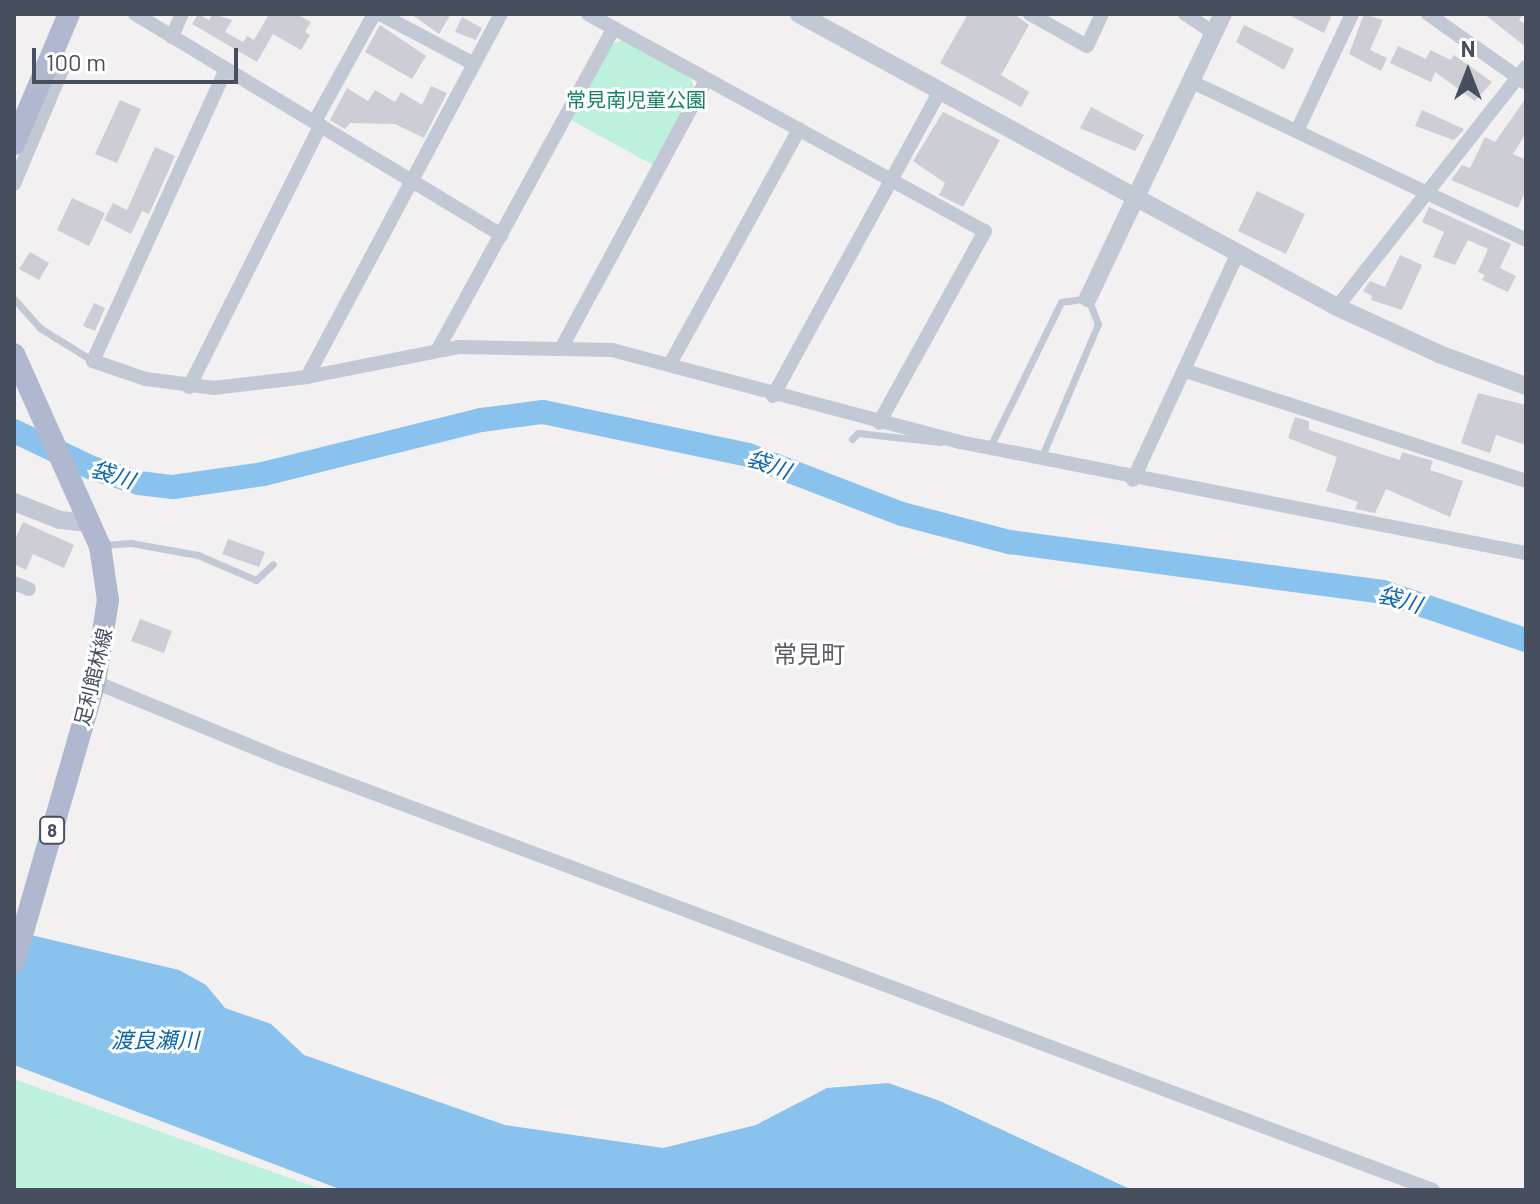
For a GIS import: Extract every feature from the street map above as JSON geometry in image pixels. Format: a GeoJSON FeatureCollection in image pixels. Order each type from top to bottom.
{"type":"FeatureCollection","features":[{"type":"Feature","properties":{"kind":"main road"},"geometry":{"type":"LineString","coordinates":[[14,144],[69,14]]}},
{"type":"Feature","properties":{"kind":"main road","name":"足利館林線"},"geometry":{"type":"LineString","coordinates":[[14,354],[100,546],[108,600],[92,689],[14,963]]}},
{"type":"Feature","properties":{"kind":"street"},"geometry":{"type":"LineString","coordinates":[[135,14],[501,235]]}},
{"type":"Feature","properties":{"kind":"street"},"geometry":{"type":"LineString","coordinates":[[172,37],[182,14]]}},
{"type":"Feature","properties":{"kind":"street"},"geometry":{"type":"LineString","coordinates":[[189,387],[318,123],[377,14],[474,64]]}},
{"type":"Feature","properties":{"kind":"street"},"geometry":{"type":"LineString","coordinates":[[307,377],[501,14]]}},
{"type":"Feature","properties":{"kind":"street"},"geometry":{"type":"LineString","coordinates":[[588,14],[985,231],[879,423]]}},
{"type":"Feature","properties":{"kind":"street"},"geometry":{"type":"LineString","coordinates":[[800,14],[1337,307],[1439,354],[1526,386]]}},
{"type":"Feature","properties":{"kind":"street"},"geometry":{"type":"LineString","coordinates":[[1030,14],[1087,46],[1102,14]]}},
{"type":"Feature","properties":{"kind":"street"},"geometry":{"type":"LineString","coordinates":[[1185,14],[1214,33]]}},
{"type":"Feature","properties":{"kind":"street"},"geometry":{"type":"LineString","coordinates":[[1088,298],[1223,14]]}},
{"type":"Feature","properties":{"kind":"street"},"geometry":{"type":"LineString","coordinates":[[1297,131],[1352,14]]}},
{"type":"Feature","properties":{"kind":"street"},"geometry":{"type":"LineString","coordinates":[[1337,307],[1523,76],[1428,14]]}},
{"type":"Feature","properties":{"kind":"street"},"geometry":{"type":"LineString","coordinates":[[437,351],[614,28]]}},
{"type":"Feature","properties":{"kind":"street"},"geometry":{"type":"LineString","coordinates":[[14,184],[62,70],[50,55]]}},
{"type":"Feature","properties":{"kind":"street"},"geometry":{"type":"LineString","coordinates":[[226,69],[93,361],[189,387],[307,377],[437,351],[563,345],[670,364],[773,396],[989,449],[1133,480],[1526,553]]}},
{"type":"Feature","properties":{"kind":"street"},"geometry":{"type":"LineString","coordinates":[[563,345],[707,79]]}},
{"type":"Feature","properties":{"kind":"street"},"geometry":{"type":"LineString","coordinates":[[1190,81],[1526,240]]}},
{"type":"Feature","properties":{"kind":"street"},"geometry":{"type":"LineString","coordinates":[[773,396],[940,91]]}},
{"type":"Feature","properties":{"kind":"street"},"geometry":{"type":"LineString","coordinates":[[670,364],[799,129]]}},
{"type":"Feature","properties":{"kind":"street"},"geometry":{"type":"LineString","coordinates":[[1133,480],[1238,253]]}},
{"type":"Feature","properties":{"kind":"street"},"geometry":{"type":"LineString","coordinates":[[1186,371],[1526,481]]}},
{"type":"Feature","properties":{"kind":"street"},"geometry":{"type":"LineString","coordinates":[[14,502],[60,520],[90,521]]}},
{"type":"Feature","properties":{"kind":"street"},"geometry":{"type":"LineString","coordinates":[[14,583],[29,589]]}},
{"type":"Feature","properties":{"kind":"street"},"geometry":{"type":"LineString","coordinates":[[92,689],[1433,1190]]}},
{"type":"Feature","properties":{"kind":"lane"},"geometry":{"type":"LineString","coordinates":[[989,449],[1061,302],[1088,298],[1098,324],[1040,459]]}},
{"type":"Feature","properties":{"kind":"lane"},"geometry":{"type":"LineString","coordinates":[[14,299],[40,328],[93,361]]}},
{"type":"Feature","properties":{"kind":"lane"},"geometry":{"type":"LineString","coordinates":[[852,439],[858,433],[960,442]]}},
{"type":"Feature","properties":{"kind":"lane"},"geometry":{"type":"LineString","coordinates":[[100,546],[131,543],[198,555],[256,580],[273,564]]}},
{"type":"Feature","properties":{"kind":"green space","name":"常見南児童公園"},"geometry":{"type":"Polygon","coordinates":[[[624,40],[689,75],[695,89],[653,165],[571,120],[612,44],[624,40]]]}},
{"type":"Feature","properties":{"kind":"green space"},"geometry":{"type":"Polygon","coordinates":[[[14,1079],[323,1190],[14,1190],[14,1079]]]}},
{"type":"Feature","properties":{"kind":"water","name":"渡良瀬川"},"geometry":{"type":"Polygon","coordinates":[[[14,931],[179,970],[206,985],[225,1008],[271,1024],[304,1055],[505,1125],[663,1148],[756,1125],[827,1088],[888,1083],[940,1101],[1132,1190],[342,1190],[14,1065],[14,931]]]}},
{"type":"Feature","properties":{"kind":"building"},"geometry":{"type":"Polygon","coordinates":[[[198,14],[209,20],[213,14],[232,20],[225,32],[243,42],[247,36],[254,40],[269,14],[296,14],[311,22],[305,32],[310,35],[301,50],[273,34],[257,62],[192,24],[198,14]]]}},
{"type":"Feature","properties":{"kind":"building"},"geometry":{"type":"Polygon","coordinates":[[[411,14],[451,14],[439,34],[411,14]]]}},
{"type":"Feature","properties":{"kind":"building"},"geometry":{"type":"Polygon","coordinates":[[[968,14],[1014,14],[1029,25],[1001,75],[1029,92],[1021,107],[940,63],[968,14]]]}},
{"type":"Feature","properties":{"kind":"building"},"geometry":{"type":"Polygon","coordinates":[[[1287,14],[1325,14],[1331,17],[1324,33],[1287,14]]]}},
{"type":"Feature","properties":{"kind":"building"},"geometry":{"type":"Polygon","coordinates":[[[1364,14],[1383,20],[1370,50],[1387,58],[1381,71],[1349,54],[1364,14]]]}},
{"type":"Feature","properties":{"kind":"building"},"geometry":{"type":"Polygon","coordinates":[[[1484,14],[1523,14],[1519,20],[1526,25],[1526,47],[1484,14]]]}},
{"type":"Feature","properties":{"kind":"building"},"geometry":{"type":"Polygon","coordinates":[[[462,17],[482,28],[476,40],[455,32],[462,17]]]}},
{"type":"Feature","properties":{"kind":"building"},"geometry":{"type":"Polygon","coordinates":[[[380,25],[426,56],[412,79],[365,52],[380,25]]]}},
{"type":"Feature","properties":{"kind":"building"},"geometry":{"type":"Polygon","coordinates":[[[1244,25],[1294,49],[1284,70],[1236,42],[1244,25]]]}},
{"type":"Feature","properties":{"kind":"building"},"geometry":{"type":"Polygon","coordinates":[[[1398,46],[1426,59],[1430,50],[1451,60],[1454,55],[1492,82],[1475,101],[1435,72],[1431,82],[1390,63],[1398,46]]]}},
{"type":"Feature","properties":{"kind":"building"},"geometry":{"type":"Polygon","coordinates":[[[431,86],[447,93],[424,138],[395,124],[350,123],[345,129],[330,120],[347,88],[368,101],[375,90],[395,102],[401,92],[422,105],[431,86]]]}},
{"type":"Feature","properties":{"kind":"building"},"geometry":{"type":"Polygon","coordinates":[[[1526,98],[1526,133],[1513,154],[1526,160],[1526,190],[1518,208],[1451,180],[1462,165],[1470,168],[1485,137],[1495,142],[1526,98]]]}},
{"type":"Feature","properties":{"kind":"building"},"geometry":{"type":"Polygon","coordinates":[[[120,100],[141,109],[117,163],[95,154],[120,100]]]}},
{"type":"Feature","properties":{"kind":"building"},"geometry":{"type":"Polygon","coordinates":[[[1091,107],[1144,135],[1135,151],[1080,128],[1091,107]]]}},
{"type":"Feature","properties":{"kind":"building"},"geometry":{"type":"Polygon","coordinates":[[[1422,110],[1464,129],[1454,140],[1415,126],[1422,110]]]}},
{"type":"Feature","properties":{"kind":"building"},"geometry":{"type":"Polygon","coordinates":[[[943,112],[1000,140],[963,207],[939,195],[945,183],[913,161],[943,112]]]}},
{"type":"Feature","properties":{"kind":"building"},"geometry":{"type":"Polygon","coordinates":[[[155,147],[175,156],[149,214],[142,211],[131,234],[104,220],[113,203],[127,210],[155,147]]]}},
{"type":"Feature","properties":{"kind":"building"},"geometry":{"type":"Polygon","coordinates":[[[1257,191],[1305,214],[1286,254],[1238,231],[1257,191]]]}},
{"type":"Feature","properties":{"kind":"building"},"geometry":{"type":"Polygon","coordinates":[[[72,198],[105,213],[89,246],[57,230],[72,198]]]}},
{"type":"Feature","properties":{"kind":"building"},"geometry":{"type":"Polygon","coordinates":[[[1429,207],[1511,244],[1500,268],[1516,276],[1508,292],[1482,280],[1485,275],[1478,272],[1488,249],[1468,240],[1455,265],[1433,257],[1444,232],[1422,222],[1429,207]]]}},
{"type":"Feature","properties":{"kind":"building"},"geometry":{"type":"Polygon","coordinates":[[[30,252],[49,263],[39,280],[19,269],[30,252]]]}},
{"type":"Feature","properties":{"kind":"building"},"geometry":{"type":"Polygon","coordinates":[[[1400,255],[1422,265],[1402,310],[1371,300],[1372,296],[1363,291],[1370,281],[1385,287],[1400,255]]]}},
{"type":"Feature","properties":{"kind":"building"},"geometry":{"type":"Polygon","coordinates":[[[94,303],[105,308],[95,331],[83,326],[94,303]]]}},
{"type":"Feature","properties":{"kind":"building"},"geometry":{"type":"Polygon","coordinates":[[[1478,393],[1526,405],[1526,445],[1496,435],[1490,453],[1461,443],[1478,393]]]}},
{"type":"Feature","properties":{"kind":"building"},"geometry":{"type":"Polygon","coordinates":[[[1295,417],[1309,421],[1309,430],[1381,454],[1400,460],[1402,452],[1433,461],[1430,470],[1463,481],[1450,517],[1386,489],[1375,513],[1355,509],[1358,502],[1326,491],[1337,457],[1288,438],[1295,417]]]}},
{"type":"Feature","properties":{"kind":"building"},"geometry":{"type":"Polygon","coordinates":[[[23,522],[74,545],[64,568],[33,554],[26,570],[14,564],[14,541],[23,522]]]}},
{"type":"Feature","properties":{"kind":"building"},"geometry":{"type":"Polygon","coordinates":[[[228,539],[265,552],[259,567],[222,554],[228,539]]]}},
{"type":"Feature","properties":{"kind":"building"},"geometry":{"type":"Polygon","coordinates":[[[140,619],[172,631],[164,653],[131,641],[140,619]]]}},
{"type":"Feature","properties":{"kind":"waterway","name":"袋川"},"geometry":{"type":"LineString","coordinates":[[14,431],[92,468],[139,483],[173,487],[263,474],[481,420],[543,412],[748,455],[902,514],[1009,542],[1383,592],[1526,640]]}},
{"type":"Feature","properties":{"kind":"district","name":"常見町"},"geometry":{"type":"Point","coordinates":[809,654]}}]}
